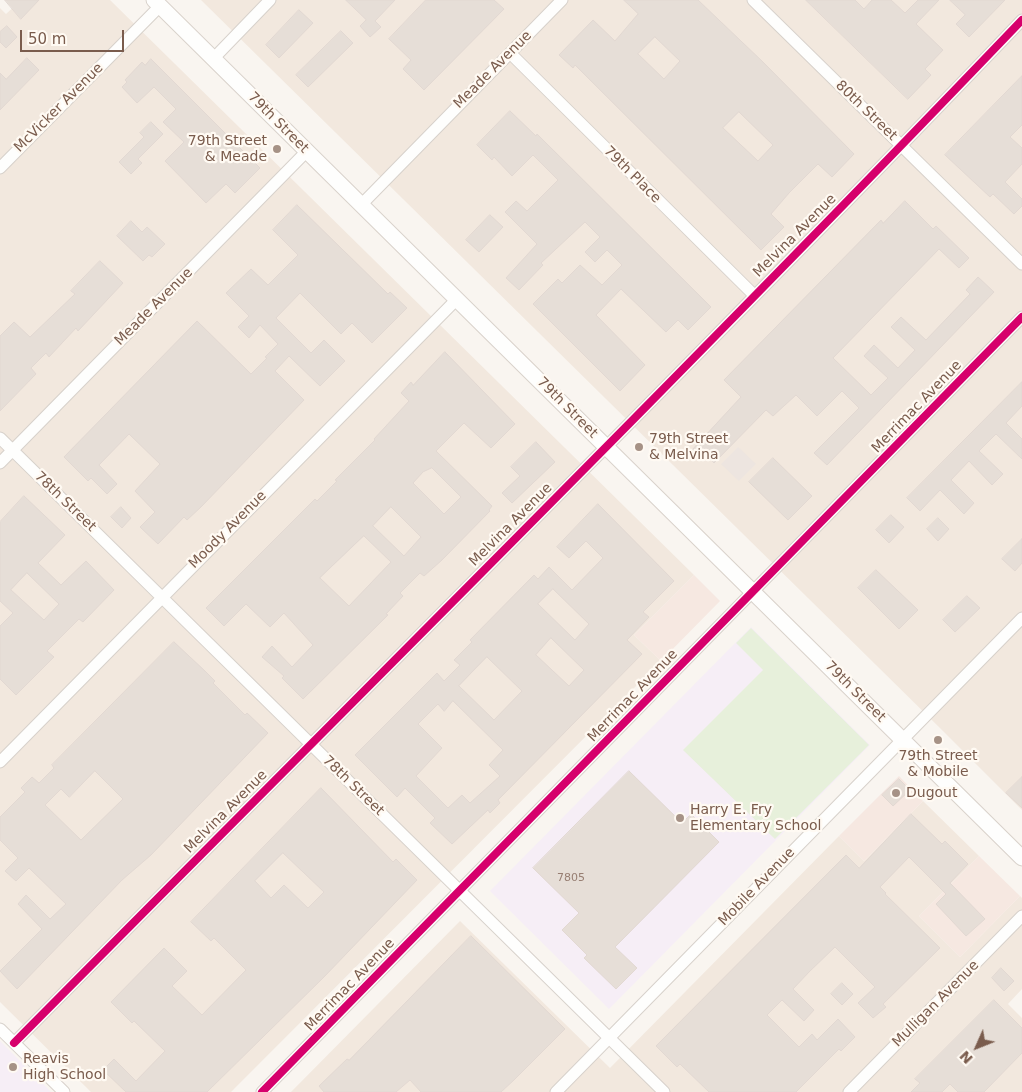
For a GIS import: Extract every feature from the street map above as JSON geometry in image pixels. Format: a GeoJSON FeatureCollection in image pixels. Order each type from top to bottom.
{"type":"FeatureCollection","features":[{"type":"Feature","properties":{"kind":"main road","name":"79th Street"},"geometry":{"type":"LineString","coordinates":[[157,3],[1022,858]]}},
{"type":"Feature","properties":{"kind":"street"},"geometry":{"type":"LineString","coordinates":[[213,59],[270,0]]}},
{"type":"Feature","properties":{"kind":"street","name":"Meade Avenue"},"geometry":{"type":"LineString","coordinates":[[361,205],[562,0]]}},
{"type":"Feature","properties":{"kind":"street","name":"80th Street"},"geometry":{"type":"LineString","coordinates":[[753,0],[1022,264]]}},
{"type":"Feature","properties":{"kind":"street","name":"McVicker Avenue"},"geometry":{"type":"LineString","coordinates":[[0,168],[157,3]]}},
{"type":"Feature","properties":{"kind":"street","name":"Melvina Avenue"},"geometry":{"type":"LineString","coordinates":[[14,1043],[902,146],[1022,20]]}},
{"type":"Feature","properties":{"kind":"street","name":"79th Place"},"geometry":{"type":"LineString","coordinates":[[510,54],[754,295]]}},
{"type":"Feature","properties":{"kind":"street","name":"Meade Avenue"},"geometry":{"type":"LineString","coordinates":[[0,463],[307,151]]}},
{"type":"Feature","properties":{"kind":"street","name":"Moody Avenue"},"geometry":{"type":"LineString","coordinates":[[0,762],[457,299]]}},
{"type":"Feature","properties":{"kind":"street","name":"Merrimac Avenue"},"geometry":{"type":"LineString","coordinates":[[262,1092],[1022,317]]}},
{"type":"Feature","properties":{"kind":"street","name":"78th Street"},"geometry":{"type":"LineString","coordinates":[[0,438],[664,1092]]}},
{"type":"Feature","properties":{"kind":"street","name":"Mobile Avenue"},"geometry":{"type":"LineString","coordinates":[[556,1092],[1022,618]]}},
{"type":"Feature","properties":{"kind":"street","name":"Mulligan Avenue"},"geometry":{"type":"LineString","coordinates":[[849,1092],[1022,916]]}},
{"type":"Feature","properties":{"kind":"street"},"geometry":{"type":"LineString","coordinates":[[0,1029],[64,1092]]}},
{"type":"Feature","properties":{"kind":"shaded area"},"geometry":{"type":"Polygon","coordinates":[[[21,0],[110,0],[694,575],[634,635],[661,661],[231,1092],[91,1092],[0,1002],[0,8],[6,14],[21,0]]]}},
{"type":"Feature","properties":{"kind":"shaded area"},"geometry":{"type":"Polygon","coordinates":[[[201,0],[1022,0],[1022,810],[943,731],[201,0]]]}},
{"type":"Feature","properties":{"kind":"shaded area"},"geometry":{"type":"Polygon","coordinates":[[[738,447],[756,464],[739,481],[721,464],[738,447]]]}},
{"type":"Feature","properties":{"kind":"shaded area"},"geometry":{"type":"Polygon","coordinates":[[[694,575],[720,601],[661,661],[634,635],[694,575]]]}},
{"type":"Feature","properties":{"kind":"shaded area","name":"Harry E. Fry Elementary School"},"geometry":{"type":"Polygon","coordinates":[[[751,627],[870,745],[609,1009],[490,891],[751,627]]]}},
{"type":"Feature","properties":{"kind":"shaded area"},"geometry":{"type":"Polygon","coordinates":[[[899,776],[923,801],[864,861],[839,836],[899,776]]]}},
{"type":"Feature","properties":{"kind":"shaded area"},"geometry":{"type":"Polygon","coordinates":[[[923,801],[979,856],[919,916],[960,957],[1020,896],[1022,898],[1022,989],[1008,1004],[1022,1018],[1022,1092],[291,1092],[460,921],[610,1068],[839,836],[864,861],[923,801]]]}},
{"type":"Feature","properties":{"kind":"shaded area"},"geometry":{"type":"Polygon","coordinates":[[[979,856],[1020,896],[960,957],[919,916],[979,856]]]}},
{"type":"Feature","properties":{"kind":"shaded area","name":"Reavis High School"},"geometry":{"type":"Polygon","coordinates":[[[0,1041],[51,1092],[0,1092],[0,1041]]]}},
{"type":"Feature","properties":{"kind":"green space"},"geometry":{"type":"Polygon","coordinates":[[[751,628],[869,745],[775,839],[683,750],[763,670],[736,643],[751,628]]]}},
{"type":"Feature","properties":{"kind":"building"},"geometry":{"type":"Polygon","coordinates":[[[5,0],[39,0],[21,19],[5,0]]]}},
{"type":"Feature","properties":{"kind":"building"},"geometry":{"type":"Polygon","coordinates":[[[346,0],[395,0],[375,21],[381,27],[370,37],[360,26],[366,20],[346,0]]]}},
{"type":"Feature","properties":{"kind":"building"},"geometry":{"type":"Polygon","coordinates":[[[426,0],[494,0],[504,9],[424,90],[403,69],[411,60],[389,39],[426,0]]]}},
{"type":"Feature","properties":{"kind":"building"},"geometry":{"type":"Polygon","coordinates":[[[624,0],[698,0],[763,62],[854,154],[832,177],[818,164],[789,193],[771,214],[784,227],[761,250],[575,65],[573,68],[559,55],[593,20],[615,41],[638,14],[624,0]],[[655,37],[638,54],[664,79],[680,61],[655,37]],[[739,112],[723,128],[758,161],[773,145],[739,112]]]}},
{"type":"Feature","properties":{"kind":"building"},"geometry":{"type":"Polygon","coordinates":[[[806,0],[855,0],[864,9],[872,0],[891,0],[905,13],[918,0],[939,0],[916,24],[943,50],[925,69],[931,75],[908,99],[806,0]]]}},
{"type":"Feature","properties":{"kind":"building"},"geometry":{"type":"Polygon","coordinates":[[[950,0],[1005,0],[969,37],[956,24],[965,15],[950,0]]]}},
{"type":"Feature","properties":{"kind":"building"},"geometry":{"type":"Polygon","coordinates":[[[299,10],[313,23],[279,58],[266,45],[299,10]]]}},
{"type":"Feature","properties":{"kind":"building"},"geometry":{"type":"Polygon","coordinates":[[[7,26],[17,37],[6,48],[0,42],[0,32],[7,26]]]}},
{"type":"Feature","properties":{"kind":"building"},"geometry":{"type":"Polygon","coordinates":[[[341,31],[353,43],[308,87],[296,75],[341,31]]]}},
{"type":"Feature","properties":{"kind":"building"},"geometry":{"type":"Polygon","coordinates":[[[27,58],[39,70],[0,110],[0,73],[6,79],[27,58]]]}},
{"type":"Feature","properties":{"kind":"building"},"geometry":{"type":"Polygon","coordinates":[[[151,59],[260,168],[235,193],[226,184],[206,203],[165,161],[184,142],[163,122],[176,109],[154,87],[137,103],[122,87],[127,82],[125,80],[142,62],[145,65],[151,59]]]}},
{"type":"Feature","properties":{"kind":"building"},"geometry":{"type":"Polygon","coordinates":[[[1022,76],[1022,125],[1010,137],[1022,148],[1022,164],[1005,182],[1022,199],[1022,206],[1014,214],[993,194],[990,197],[945,155],[1022,76]]]}},
{"type":"Feature","properties":{"kind":"building"},"geometry":{"type":"Polygon","coordinates":[[[510,111],[536,136],[537,134],[711,307],[688,330],[678,320],[666,332],[621,289],[596,315],[645,365],[620,391],[533,304],[558,279],[562,283],[580,265],[602,285],[622,265],[607,250],[595,262],[585,252],[600,237],[585,222],[541,263],[543,265],[519,290],[506,278],[537,244],[505,212],[516,201],[527,211],[558,180],[533,155],[512,176],[494,157],[492,160],[477,145],[510,111]]]}},
{"type":"Feature","properties":{"kind":"building"},"geometry":{"type":"Polygon","coordinates":[[[151,122],[163,134],[138,159],[142,163],[131,174],[119,162],[144,137],[140,133],[151,122]]]}},
{"type":"Feature","properties":{"kind":"building"},"geometry":{"type":"Polygon","coordinates":[[[905,201],[933,229],[936,226],[969,258],[959,268],[939,249],[833,358],[871,395],[888,378],[864,356],[874,345],[898,368],[915,350],[891,327],[901,317],[926,340],[970,294],[966,290],[978,277],[994,292],[827,465],[814,453],[859,408],[842,391],[817,416],[796,395],[773,416],[766,410],[714,463],[706,455],[702,459],[692,450],[741,397],[724,380],[881,220],[883,223],[905,201]]]}},
{"type":"Feature","properties":{"kind":"building"},"geometry":{"type":"Polygon","coordinates":[[[297,205],[388,294],[390,292],[407,308],[372,343],[352,323],[341,334],[300,293],[276,318],[311,353],[324,340],[345,361],[320,386],[289,356],[275,371],[304,400],[201,507],[187,520],[184,517],[158,544],[140,527],[155,512],[135,491],[160,464],[129,434],[99,465],[117,484],[107,494],[91,478],[88,481],[64,457],[197,321],[251,374],[267,358],[265,357],[278,344],[260,325],[249,338],[238,327],[249,316],[226,293],[251,269],[268,285],[298,255],[273,230],[297,205]]]}},
{"type":"Feature","properties":{"kind":"building"},"geometry":{"type":"Polygon","coordinates":[[[490,215],[503,227],[479,252],[466,240],[490,215]]]}},
{"type":"Feature","properties":{"kind":"building"},"geometry":{"type":"Polygon","coordinates":[[[131,221],[142,232],[147,227],[165,244],[152,257],[149,255],[143,261],[117,236],[131,221]]]}},
{"type":"Feature","properties":{"kind":"building"},"geometry":{"type":"Polygon","coordinates":[[[100,261],[123,283],[78,331],[76,328],[49,357],[46,353],[31,368],[36,374],[0,411],[0,336],[14,322],[30,337],[75,294],[71,291],[100,261]]]}},
{"type":"Feature","properties":{"kind":"building"},"geometry":{"type":"Polygon","coordinates":[[[445,352],[515,424],[491,448],[464,423],[436,451],[492,506],[490,511],[442,560],[424,576],[420,573],[400,593],[403,596],[386,614],[388,615],[303,699],[282,678],[284,676],[262,657],[272,646],[292,667],[313,645],[284,613],[270,627],[246,604],[224,626],[206,608],[315,499],[317,501],[337,481],[335,480],[375,440],[409,401],[401,393],[411,382],[413,385],[445,352]],[[432,468],[423,472],[413,483],[444,514],[461,497],[432,468]],[[391,507],[373,526],[404,556],[421,537],[391,507]],[[364,536],[320,578],[349,606],[391,562],[364,536]]]}},
{"type":"Feature","properties":{"kind":"building"},"geometry":{"type":"Polygon","coordinates":[[[1022,382],[1022,406],[1006,423],[1022,439],[1022,459],[996,434],[979,451],[1003,474],[992,485],[969,461],[951,480],[974,503],[964,514],[940,490],[920,511],[907,498],[1022,382]]]}},
{"type":"Feature","properties":{"kind":"building"},"geometry":{"type":"Polygon","coordinates":[[[536,442],[555,462],[512,503],[502,493],[520,476],[511,467],[536,442]]]}},
{"type":"Feature","properties":{"kind":"building"},"geometry":{"type":"Polygon","coordinates":[[[773,458],[812,496],[788,520],[749,482],[773,458]]]}},
{"type":"Feature","properties":{"kind":"building"},"geometry":{"type":"Polygon","coordinates":[[[24,496],[65,535],[38,563],[61,585],[86,561],[114,590],[83,622],[79,619],[47,651],[54,657],[16,695],[0,679],[0,626],[13,613],[0,601],[0,522],[24,496]],[[27,573],[11,590],[44,620],[59,604],[27,573]]]}},
{"type":"Feature","properties":{"kind":"building"},"geometry":{"type":"Polygon","coordinates":[[[598,504],[674,581],[643,612],[649,617],[627,640],[642,654],[498,800],[500,803],[490,813],[488,810],[452,844],[430,823],[435,818],[405,788],[397,797],[355,755],[437,673],[444,681],[460,665],[454,660],[472,642],[470,640],[534,575],[538,579],[549,567],[572,590],[603,558],[586,541],[569,558],[557,547],[598,504]],[[553,589],[538,604],[575,640],[589,624],[553,589]],[[551,638],[536,655],[569,686],[584,670],[551,638]],[[487,657],[459,686],[494,720],[522,691],[487,657]],[[453,701],[444,711],[438,704],[418,724],[442,748],[416,776],[448,808],[462,795],[470,803],[500,776],[489,765],[503,750],[453,701]]]}},
{"type":"Feature","properties":{"kind":"building"},"geometry":{"type":"Polygon","coordinates":[[[121,507],[131,518],[122,528],[111,517],[121,507]]]}},
{"type":"Feature","properties":{"kind":"building"},"geometry":{"type":"Polygon","coordinates":[[[891,515],[904,527],[889,543],[876,530],[891,515]]]}},
{"type":"Feature","properties":{"kind":"building"},"geometry":{"type":"Polygon","coordinates":[[[938,518],[949,529],[938,541],[927,529],[938,518]]]}},
{"type":"Feature","properties":{"kind":"building"},"geometry":{"type":"Polygon","coordinates":[[[1022,539],[1022,563],[1015,571],[1002,559],[1022,539]]]}},
{"type":"Feature","properties":{"kind":"building"},"geometry":{"type":"Polygon","coordinates":[[[876,570],[918,610],[899,629],[858,588],[876,570]]]}},
{"type":"Feature","properties":{"kind":"building"},"geometry":{"type":"Polygon","coordinates":[[[967,596],[980,608],[955,632],[943,620],[967,596]]]}},
{"type":"Feature","properties":{"kind":"building"},"geometry":{"type":"Polygon","coordinates":[[[174,642],[215,681],[213,683],[245,715],[247,713],[268,733],[151,855],[122,880],[17,989],[0,971],[42,929],[18,904],[26,895],[50,919],[66,904],[29,868],[16,881],[5,871],[18,858],[0,840],[0,817],[25,792],[21,788],[32,777],[39,783],[54,768],[52,765],[174,642]],[[95,771],[69,797],[61,789],[45,805],[81,840],[123,799],[95,771]]]}},
{"type":"Feature","properties":{"kind":"building"},"geometry":{"type":"Polygon","coordinates":[[[629,771],[682,823],[691,814],[719,842],[615,947],[637,968],[616,989],[584,958],[587,955],[562,930],[579,913],[533,868],[629,771]]]}},
{"type":"Feature","properties":{"kind":"building"},"geometry":{"type":"Polygon","coordinates":[[[1022,777],[1022,808],[1006,793],[1022,777]]]}},
{"type":"Feature","properties":{"kind":"building","name":"Dugout"},"geometry":{"type":"Polygon","coordinates":[[[899,779],[910,790],[893,806],[882,795],[899,779]]]}},
{"type":"Feature","properties":{"kind":"building"},"geometry":{"type":"Polygon","coordinates":[[[321,788],[393,862],[396,859],[417,880],[324,977],[207,1092],[126,1092],[103,1070],[114,1059],[136,1081],[165,1051],[111,1002],[164,948],[187,971],[172,986],[202,1015],[246,970],[214,938],[211,941],[191,922],[321,788]],[[283,853],[255,881],[271,898],[284,885],[308,908],[324,892],[283,853]]]}},
{"type":"Feature","properties":{"kind":"building"},"geometry":{"type":"Polygon","coordinates":[[[911,814],[942,844],[945,841],[968,864],[950,883],[985,919],[966,936],[936,904],[946,894],[909,857],[880,887],[940,948],[883,1004],[886,1007],[873,1018],[858,1003],[875,987],[835,947],[809,972],[793,989],[814,1010],[804,1021],[782,1000],[767,1015],[799,1047],[812,1034],[817,1040],[838,1019],[855,1037],[841,1051],[839,1049],[796,1092],[709,1092],[680,1064],[677,1067],[656,1046],[846,855],[859,868],[911,814]]]}},
{"type":"Feature","properties":{"kind":"building"},"geometry":{"type":"Polygon","coordinates":[[[471,936],[565,1029],[501,1092],[421,1092],[410,1080],[396,1092],[324,1092],[319,1086],[347,1059],[349,1060],[471,936]]]}},
{"type":"Feature","properties":{"kind":"building"},"geometry":{"type":"Polygon","coordinates":[[[1001,968],[1014,981],[1004,991],[992,978],[1001,968]]]}},
{"type":"Feature","properties":{"kind":"building"},"geometry":{"type":"Polygon","coordinates":[[[842,983],[853,994],[842,1005],[831,994],[842,983]]]}},
{"type":"Feature","properties":{"kind":"building"},"geometry":{"type":"Polygon","coordinates":[[[994,1000],[1022,1028],[1022,1053],[984,1092],[958,1092],[950,1084],[942,1092],[911,1092],[920,1083],[915,1079],[994,1000]]]}},
{"type":"Feature","properties":{"kind":"cycle path"},"geometry":{"type":"LineString","coordinates":[[14,1043],[646,406],[1022,20]]}},
{"type":"Feature","properties":{"kind":"cycle path"},"geometry":{"type":"LineString","coordinates":[[262,1092],[1022,317]]}},
{"type":"Feature","properties":{"kind":"place","name":"79th Street & Meade"},"geometry":{"type":"Point","coordinates":[277,149]}},
{"type":"Feature","properties":{"kind":"place","name":"79th Street & Melvina"},"geometry":{"type":"Point","coordinates":[639,447]}},
{"type":"Feature","properties":{"kind":"place","name":"79th Street & Mobile"},"geometry":{"type":"Point","coordinates":[938,740]}},
{"type":"Feature","properties":{"kind":"place","name":"Dugout"},"geometry":{"type":"Point","coordinates":[896,793]}},
{"type":"Feature","properties":{"kind":"place","name":"Harry E. Fry Elementary School"},"geometry":{"type":"Point","coordinates":[680,818]}},
{"type":"Feature","properties":{"kind":"place","name":"Reavis High School"},"geometry":{"type":"Point","coordinates":[13,1067]}}]}
